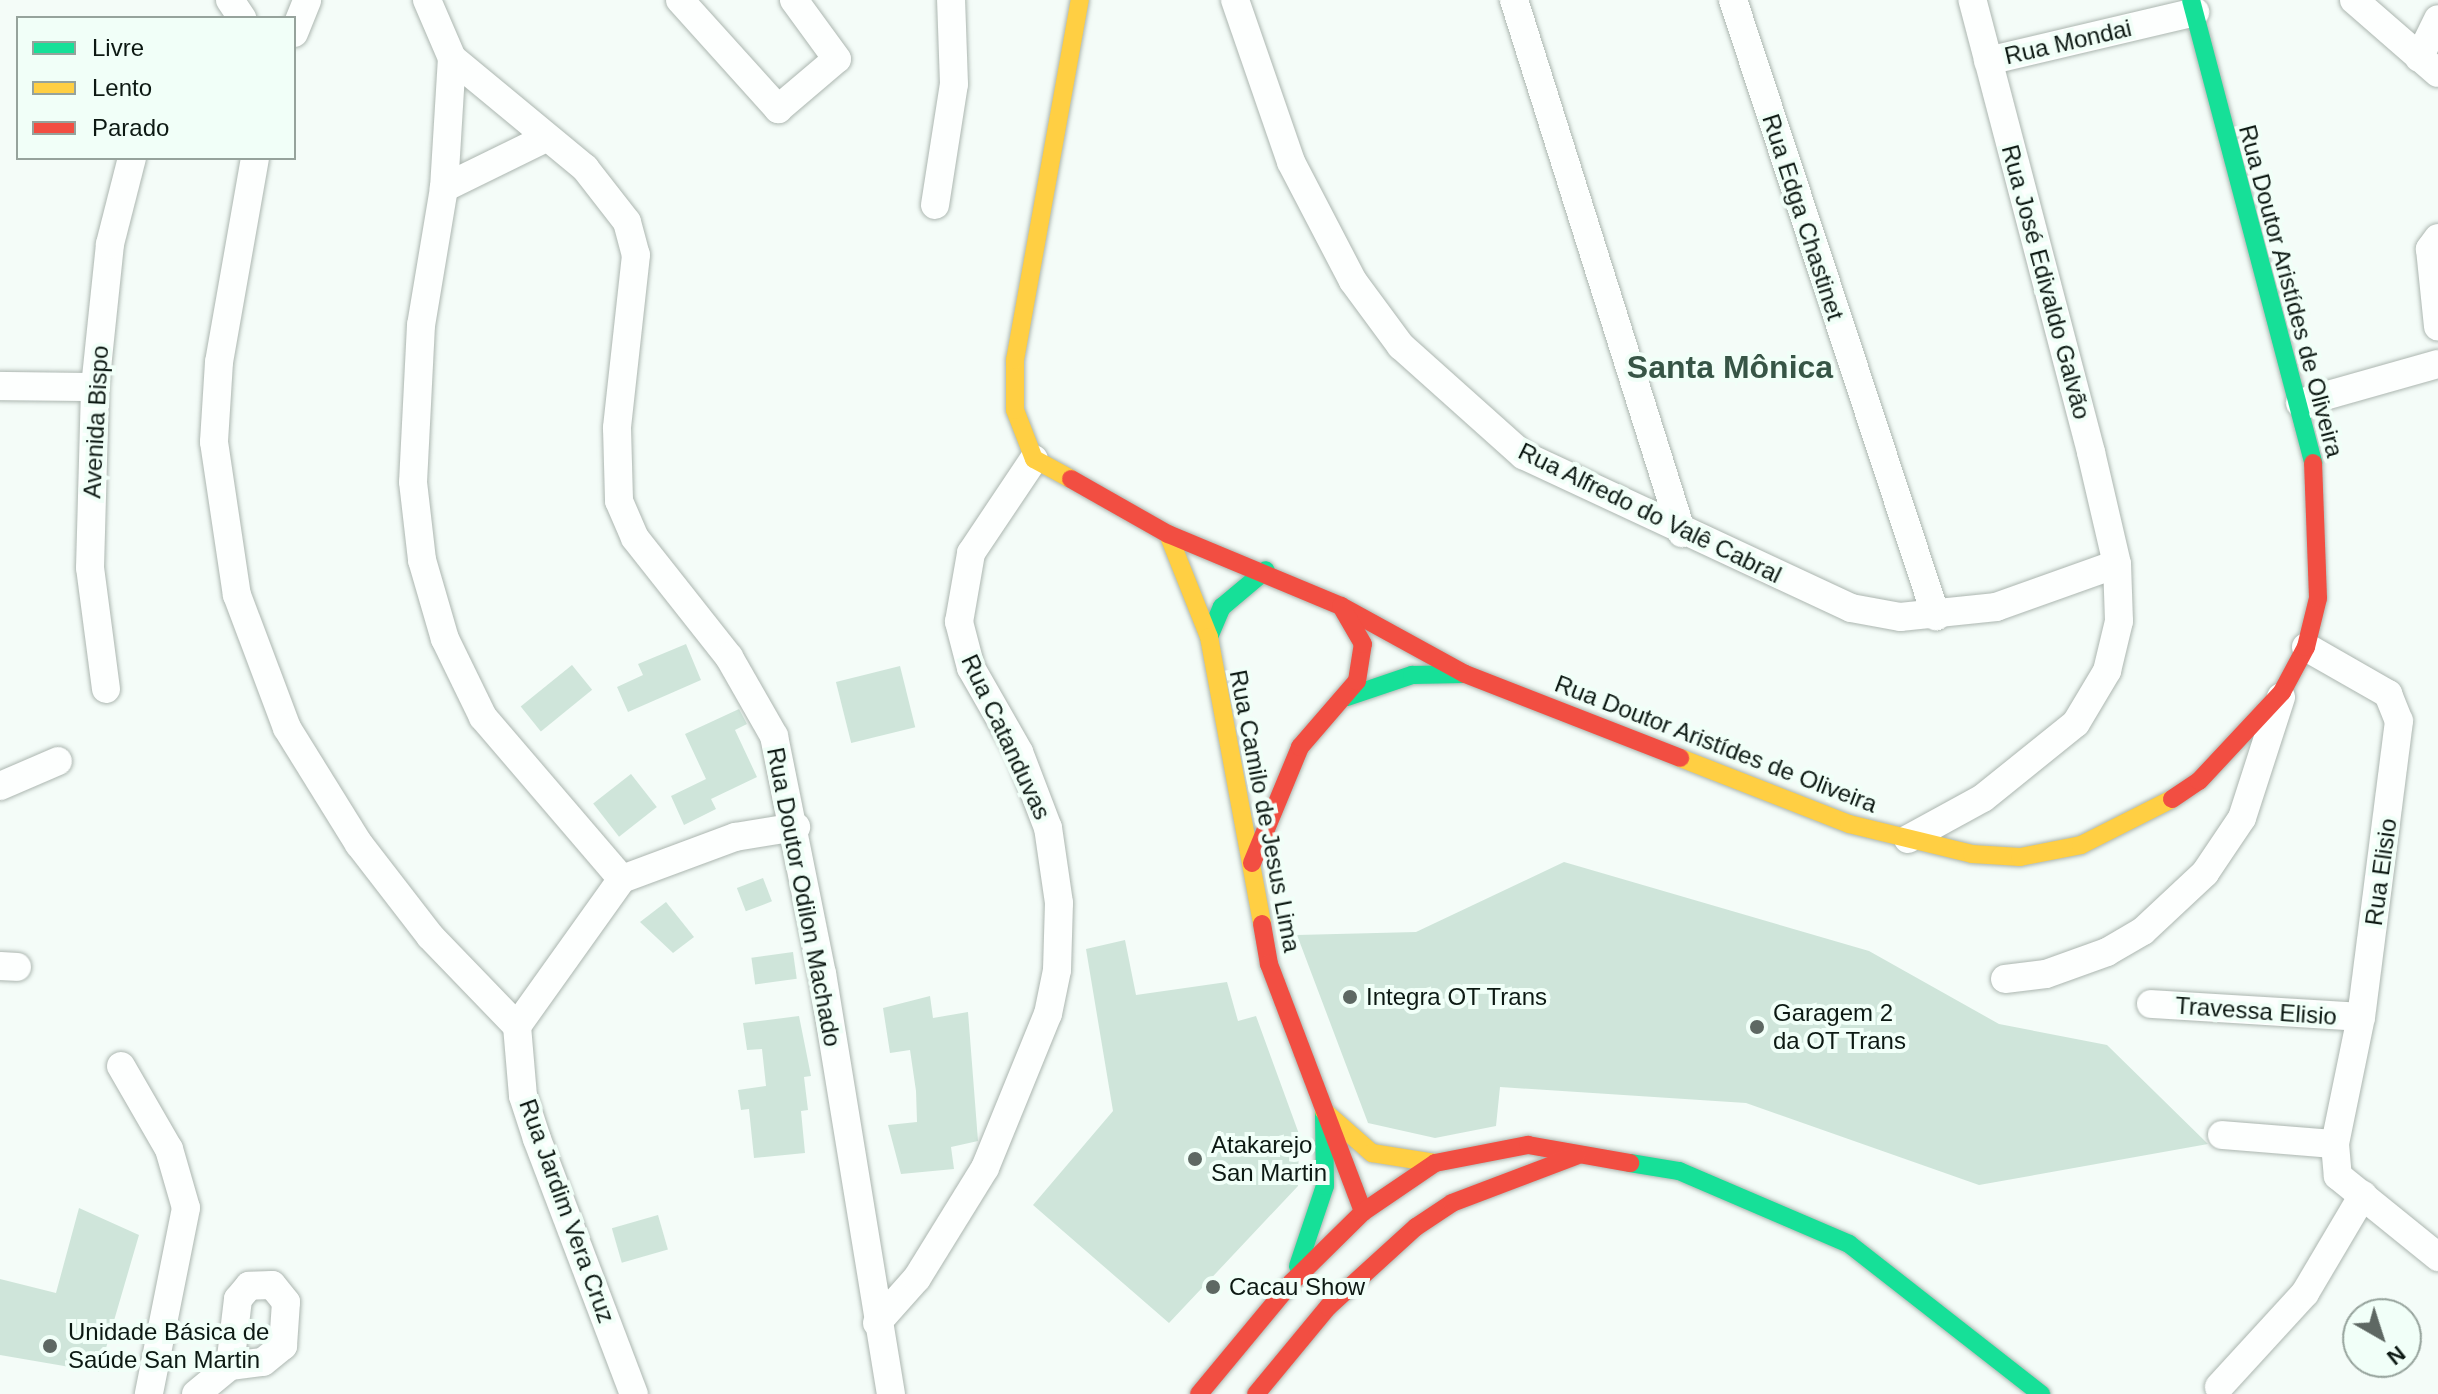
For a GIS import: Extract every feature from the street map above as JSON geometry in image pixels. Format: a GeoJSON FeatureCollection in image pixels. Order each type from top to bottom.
{"type":"FeatureCollection","features":[{"type":"Feature","properties":{"kind":"main road"},"geometry":{"type":"LineString","coordinates":[[1034,459],[1015,410],[1015,360],[1080,0]]}},
{"type":"Feature","properties":{"kind":"main road","name":"Rua Doutor Aristídes de Oliveira"},"geometry":{"type":"LineString","coordinates":[[1034,459],[1168,534],[1266,570],[1341,606],[1465,674],[1849,824],[1908,839],[2020,857],[2081,845],[2142,820],[2199,781],[2282,692],[2306,647],[2318,598],[2322,519],[2300,403],[2193,6]]}},
{"type":"Feature","properties":{"kind":"main road"},"geometry":{"type":"LineString","coordinates":[[1168,534],[1209,637]]}},
{"type":"Feature","properties":{"kind":"main road"},"geometry":{"type":"LineString","coordinates":[[1209,637],[1222,607],[1266,570]]}},
{"type":"Feature","properties":{"kind":"main road"},"geometry":{"type":"LineString","coordinates":[[1250,879],[1255,842],[1284,776],[1347,697],[1363,644],[1341,606]]}},
{"type":"Feature","properties":{"kind":"main road","name":"Rua Camilo de Jesus Lima"},"geometry":{"type":"LineString","coordinates":[[1209,637],[1250,879],[1269,964],[1363,1212]]}},
{"type":"Feature","properties":{"kind":"main road","name":"Rua Doutor Aristídes de Oliveira"},"geometry":{"type":"LineString","coordinates":[[1347,697],[1412,675],[1465,674]]}},
{"type":"Feature","properties":{"kind":"main road"},"geometry":{"type":"LineString","coordinates":[[1324,1111],[1351,1142],[1372,1153],[1435,1163],[1528,1145],[1576,1156],[1679,1171],[1743,1193],[1849,1244],[2041,1394]]}},
{"type":"Feature","properties":{"kind":"main road"},"geometry":{"type":"LineString","coordinates":[[1291,1283],[1325,1186],[1324,1111]]}},
{"type":"Feature","properties":{"kind":"main road"},"geometry":{"type":"LineString","coordinates":[[1256,1394],[1328,1307],[1381,1254],[1452,1203],[1538,1176],[1576,1156]]}},
{"type":"Feature","properties":{"kind":"main road"},"geometry":{"type":"LineString","coordinates":[[1199,1394],[1291,1283],[1363,1212],[1435,1163]]}},
{"type":"Feature","properties":{"kind":"main road"},"geometry":{"type":"LineString","coordinates":[[1328,1307],[1363,1212]]}},
{"type":"Feature","properties":{"kind":"street"},"geometry":{"type":"LineString","coordinates":[[296,28],[307,0]]}},
{"type":"Feature","properties":{"kind":"street","name":"Rua Doutor Odilon Machado"},"geometry":{"type":"LineString","coordinates":[[427,0],[452,58],[608,193],[636,255],[617,428],[619,501],[635,538],[753,693],[774,736],[796,827],[891,1394]]}},
{"type":"Feature","properties":{"kind":"street"},"geometry":{"type":"LineString","coordinates":[[680,0],[778,109],[837,59],[794,0]]}},
{"type":"Feature","properties":{"kind":"street"},"geometry":{"type":"LineString","coordinates":[[935,205],[952,110],[951,0]]}},
{"type":"Feature","properties":{"kind":"street","name":"Rua Alfredo do Valê Cabral"},"geometry":{"type":"LineString","coordinates":[[1235,0],[1319,225],[1401,346],[1523,455],[1682,533],[1851,608],[1936,616],[1996,607],[2117,564]]}},
{"type":"Feature","properties":{"kind":"street"},"geometry":{"type":"LineString","coordinates":[[1514,0],[1682,533]]}},
{"type":"Feature","properties":{"kind":"street","name":"Rua Edga Chastinet"},"geometry":{"type":"LineString","coordinates":[[1733,0],[1936,616]]}},
{"type":"Feature","properties":{"kind":"street","name":"Rua José Edivaldo Galvão"},"geometry":{"type":"LineString","coordinates":[[1908,839],[1983,798],[2076,723],[2107,671],[2119,621],[2117,564],[1972,0]]}},
{"type":"Feature","properties":{"kind":"street"},"geometry":{"type":"LineString","coordinates":[[2354,0],[2428,66],[2438,19]]}},
{"type":"Feature","properties":{"kind":"street","name":"Rua Mondai"},"geometry":{"type":"LineString","coordinates":[[1988,61],[2193,6]]}},
{"type":"Feature","properties":{"kind":"street"},"geometry":{"type":"LineString","coordinates":[[452,58],[444,188],[427,265],[414,402],[422,560],[445,639],[483,717],[622,879]]}},
{"type":"Feature","properties":{"kind":"street"},"geometry":{"type":"LineString","coordinates":[[444,188],[546,138]]}},
{"type":"Feature","properties":{"kind":"street","name":"Avenida Bispo"},"geometry":{"type":"LineString","coordinates":[[106,689],[90,568],[95,387],[110,244],[131,160]]}},
{"type":"Feature","properties":{"kind":"street"},"geometry":{"type":"LineString","coordinates":[[255,160],[219,362],[214,442],[237,595],[287,728],[359,844],[430,936],[517,1026],[622,879],[735,837],[796,827]]}},
{"type":"Feature","properties":{"kind":"street"},"geometry":{"type":"LineString","coordinates":[[2438,238],[2430,249],[2438,327]]}},
{"type":"Feature","properties":{"kind":"street"},"geometry":{"type":"LineString","coordinates":[[2300,403],[2438,364]]}},
{"type":"Feature","properties":{"kind":"street"},"geometry":{"type":"LineString","coordinates":[[0,386],[95,387]]}},
{"type":"Feature","properties":{"kind":"street","name":"Rua Catanduvas"},"geometry":{"type":"LineString","coordinates":[[877,1323],[917,1278],[985,1168],[1048,1014],[1057,970],[1059,903],[1048,828],[1019,752],[971,668],[959,622],[971,553],[1034,459]]}},
{"type":"Feature","properties":{"kind":"street","name":"Rua Elisio"},"geometry":{"type":"LineString","coordinates":[[2306,647],[2375,685],[2397,707],[2386,847],[2336,1159]]}},
{"type":"Feature","properties":{"kind":"street"},"geometry":{"type":"LineString","coordinates":[[2005,979],[2046,974],[2107,952],[2143,931],[2205,873],[2242,818],[2282,692]]}},
{"type":"Feature","properties":{"kind":"street"},"geometry":{"type":"LineString","coordinates":[[0,786],[58,761]]}},
{"type":"Feature","properties":{"kind":"street","name":"Travessa Elisio"},"geometry":{"type":"LineString","coordinates":[[2151,1004],[2361,1017]]}},
{"type":"Feature","properties":{"kind":"street","name":"Rua Jardim Vera Cruz"},"geometry":{"type":"LineString","coordinates":[[517,1026],[523,1096],[634,1394]]}},
{"type":"Feature","properties":{"kind":"street"},"geometry":{"type":"LineString","coordinates":[[121,1066],[169,1149],[186,1208],[149,1394]]}},
{"type":"Feature","properties":{"kind":"street"},"geometry":{"type":"LineString","coordinates":[[2222,1135],[2336,1159],[2363,1195],[2438,1257]]}},
{"type":"Feature","properties":{"kind":"street"},"geometry":{"type":"LineString","coordinates":[[2219,1387],[2305,1293],[2363,1195]]}},
{"type":"Feature","properties":{"kind":"street"},"geometry":{"type":"LineString","coordinates":[[196,1394],[230,1366]]}},
{"type":"Feature","properties":{"kind":"building"},"geometry":{"type":"Polygon","coordinates":[[[686,644],[701,680],[628,712],[617,687],[643,675],[638,664],[686,644]]]}},
{"type":"Feature","properties":{"kind":"building"},"geometry":{"type":"Polygon","coordinates":[[[572,665],[592,690],[541,731],[521,707],[572,665]]]}},
{"type":"Feature","properties":{"kind":"building"},"geometry":{"type":"Polygon","coordinates":[[[900,666],[915,727],[851,743],[836,682],[900,666]]]}},
{"type":"Feature","properties":{"kind":"building"},"geometry":{"type":"Polygon","coordinates":[[[739,709],[747,724],[735,730],[757,777],[711,799],[716,809],[684,825],[671,796],[706,779],[685,734],[739,709]]]}},
{"type":"Feature","properties":{"kind":"building"},"geometry":{"type":"Polygon","coordinates":[[[631,774],[657,807],[619,837],[593,804],[631,774]]]}},
{"type":"Feature","properties":{"kind":"building"},"geometry":{"type":"Polygon","coordinates":[[[1564,862],[1869,951],[1999,1024],[2107,1045],[2208,1144],[1979,1185],[1746,1103],[1500,1087],[1496,1126],[1435,1138],[1368,1123],[1297,935],[1416,932],[1564,862]]]}},
{"type":"Feature","properties":{"kind":"building"},"geometry":{"type":"Polygon","coordinates":[[[763,878],[772,901],[746,911],[737,888],[763,878]]]}},
{"type":"Feature","properties":{"kind":"building"},"geometry":{"type":"Polygon","coordinates":[[[666,902],[694,937],[673,953],[640,922],[666,902]]]}},
{"type":"Feature","properties":{"kind":"building"},"geometry":{"type":"Polygon","coordinates":[[[1125,940],[1136,995],[1227,982],[1238,1021],[1256,1016],[1299,1134],[1298,1186],[1169,1323],[1033,1205],[1113,1111],[1086,949],[1125,940]]]}},
{"type":"Feature","properties":{"kind":"building"},"geometry":{"type":"Polygon","coordinates":[[[793,952],[797,979],[755,985],[751,958],[793,952]]]}},
{"type":"Feature","properties":{"kind":"building"},"geometry":{"type":"Polygon","coordinates":[[[930,996],[933,1018],[968,1012],[978,1141],[951,1147],[954,1169],[901,1174],[888,1125],[917,1122],[916,1091],[910,1050],[890,1053],[883,1008],[930,996]]]}},
{"type":"Feature","properties":{"kind":"building"},"geometry":{"type":"Polygon","coordinates":[[[799,1016],[811,1076],[804,1077],[808,1110],[801,1111],[805,1153],[754,1158],[749,1109],[741,1110],[738,1090],[766,1086],[762,1049],[747,1050],[743,1023],[799,1016]]]}},
{"type":"Feature","properties":{"kind":"building"},"geometry":{"type":"Polygon","coordinates":[[[79,1208],[139,1235],[99,1372],[0,1355],[0,1279],[56,1293],[79,1208]]]}},
{"type":"Feature","properties":{"kind":"building"},"geometry":{"type":"Polygon","coordinates":[[[658,1215],[668,1250],[622,1263],[612,1228],[658,1215]]]}},
{"type":"Feature","properties":{"kind":"traffic: fast"},"geometry":{"type":"LineString","coordinates":[[2191,0],[2313,463]]}},
{"type":"Feature","properties":{"kind":"traffic: fast"},"geometry":{"type":"LineString","coordinates":[[1209,637],[1222,607],[1266,570]]}},
{"type":"Feature","properties":{"kind":"traffic: fast"},"geometry":{"type":"LineString","coordinates":[[1347,697],[1412,675],[1465,674]]}},
{"type":"Feature","properties":{"kind":"traffic: fast"},"geometry":{"type":"LineString","coordinates":[[1298,1266],[1325,1186],[1324,1111]]}},
{"type":"Feature","properties":{"kind":"traffic: fast"},"geometry":{"type":"LineString","coordinates":[[1630,1163],[1679,1171],[1849,1244],[2041,1394]]}},
{"type":"Feature","properties":{"kind":"traffic: slow"},"geometry":{"type":"LineString","coordinates":[[1071,479],[1034,459],[1015,410],[1015,360],[1080,0]]}},
{"type":"Feature","properties":{"kind":"traffic: slow"},"geometry":{"type":"LineString","coordinates":[[1168,534],[1209,637],[1262,924]]}},
{"type":"Feature","properties":{"kind":"traffic: slow"},"geometry":{"type":"LineString","coordinates":[[1680,758],[1849,824],[1972,854],[2020,857],[2081,845],[2172,799]]}},
{"type":"Feature","properties":{"kind":"traffic: slow"},"geometry":{"type":"LineString","coordinates":[[1324,1111],[1372,1153],[1435,1163]]}},
{"type":"Feature","properties":{"kind":"traffic: jam"},"geometry":{"type":"LineString","coordinates":[[2172,799],[2199,781],[2282,692],[2306,647],[2318,598],[2313,463]]}},
{"type":"Feature","properties":{"kind":"traffic: jam"},"geometry":{"type":"LineString","coordinates":[[1071,479],[1168,534],[1341,606],[1465,674],[1680,758]]}},
{"type":"Feature","properties":{"kind":"traffic: jam"},"geometry":{"type":"LineString","coordinates":[[1252,863],[1300,747],[1357,681],[1363,644],[1341,606]]}},
{"type":"Feature","properties":{"kind":"traffic: jam"},"geometry":{"type":"LineString","coordinates":[[1262,924],[1269,964],[1363,1212]]}},
{"type":"Feature","properties":{"kind":"traffic: jam"},"geometry":{"type":"LineString","coordinates":[[1199,1394],[1291,1283],[1363,1212],[1435,1163],[1528,1145],[1630,1163]]}},
{"type":"Feature","properties":{"kind":"traffic: jam"},"geometry":{"type":"LineString","coordinates":[[1256,1394],[1328,1307],[1416,1227],[1452,1203],[1576,1156]]}},
{"type":"Feature","properties":{"kind":"place","name":"Integra OT Trans"},"geometry":{"type":"Point","coordinates":[1350,997]}},
{"type":"Feature","properties":{"kind":"place","name":"Garagem 2 da OT Trans"},"geometry":{"type":"Point","coordinates":[1757,1027]}},
{"type":"Feature","properties":{"kind":"place","name":"Atakarejo San Martin"},"geometry":{"type":"Point","coordinates":[1195,1159]}},
{"type":"Feature","properties":{"kind":"place","name":"Cacau Show"},"geometry":{"type":"Point","coordinates":[1213,1287]}},
{"type":"Feature","properties":{"kind":"place","name":"Unidade Básica de Saúde San Martin"},"geometry":{"type":"Point","coordinates":[50,1346]}},
{"type":"Feature","properties":{"kind":"district","name":"Santa Mônica"},"geometry":{"type":"Point","coordinates":[1730,367]}}]}
